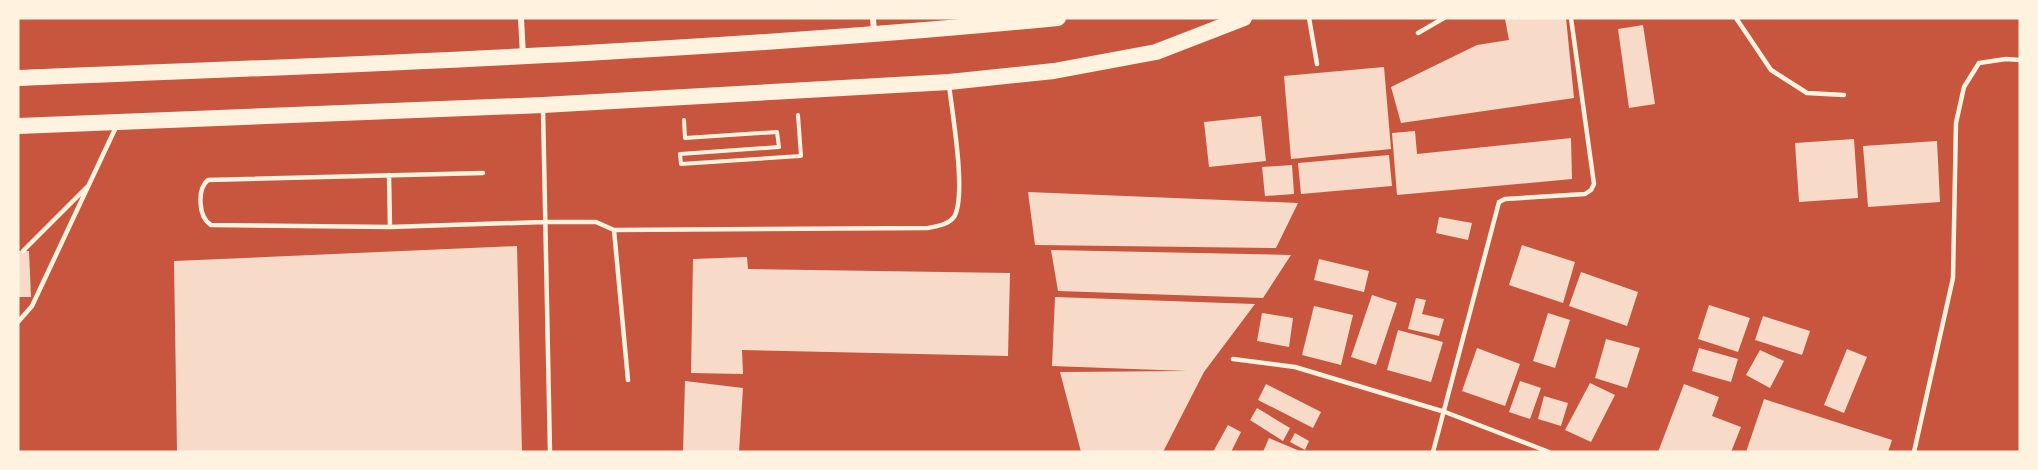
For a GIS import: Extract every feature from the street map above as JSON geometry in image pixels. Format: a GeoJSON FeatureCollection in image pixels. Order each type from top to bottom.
{"type":"FeatureCollection","features":[{"type":"Feature","properties":{"kind":"highway"},"geometry":{"type":"LineString","coordinates":[[18,78],[524,57],[874,26],[1058,18]]}},
{"type":"Feature","properties":{"kind":"highway"},"geometry":{"type":"LineString","coordinates":[[18,126],[543,105],[949,82],[1053,71],[1156,52],[1244,18]]}},
{"type":"Feature","properties":{"kind":"street"},"geometry":{"type":"LineString","coordinates":[[521,18],[524,57]]}},
{"type":"Feature","properties":{"kind":"lane"},"geometry":{"type":"LineString","coordinates":[[1308,18],[1317,64]]}},
{"type":"Feature","properties":{"kind":"lane"},"geometry":{"type":"LineString","coordinates":[[1418,33],[1444,18]]}},
{"type":"Feature","properties":{"kind":"lane"},"geometry":{"type":"LineString","coordinates":[[1433,452],[1500,202],[1505,199],[1585,194],[1594,184],[1571,18]]}},
{"type":"Feature","properties":{"kind":"lane"},"geometry":{"type":"LineString","coordinates":[[1736,18],[1771,70],[1807,93],[1845,95]]}},
{"type":"Feature","properties":{"kind":"lane"},"geometry":{"type":"LineString","coordinates":[[1914,452],[1953,278],[1956,123],[1964,87],[1979,63],[2006,59],[2020,60]]}},
{"type":"Feature","properties":{"kind":"lane"},"geometry":{"type":"LineString","coordinates":[[483,173],[208,180],[202,188],[201,215],[211,225],[390,227],[597,222],[615,230],[928,228],[947,223],[955,216],[961,183],[949,82]]}},
{"type":"Feature","properties":{"kind":"lane"},"geometry":{"type":"LineString","coordinates":[[543,105],[550,452]]}},
{"type":"Feature","properties":{"kind":"lane"},"geometry":{"type":"LineString","coordinates":[[18,322],[32,306],[119,121]]}},
{"type":"Feature","properties":{"kind":"lane"},"geometry":{"type":"LineString","coordinates":[[389,175],[390,227]]}},
{"type":"Feature","properties":{"kind":"lane"},"geometry":{"type":"LineString","coordinates":[[23,251],[90,183]]}},
{"type":"Feature","properties":{"kind":"lane"},"geometry":{"type":"LineString","coordinates":[[615,230],[628,380]]}},
{"type":"Feature","properties":{"kind":"lane"},"geometry":{"type":"LineString","coordinates":[[1233,359],[1295,367],[1445,412],[1549,452]]}},
{"type":"Feature","properties":{"kind":"path"},"geometry":{"type":"LineString","coordinates":[[682,97],[685,138],[777,132],[779,147],[680,154],[681,164],[796,156]]}},
{"type":"Feature","properties":{"kind":"building"},"geometry":{"type":"Polygon","coordinates":[[[1566,18],[1574,98],[1401,123],[1391,87],[1477,45],[1509,40],[1505,19],[1566,18]]]}},
{"type":"Feature","properties":{"kind":"building"},"geometry":{"type":"Polygon","coordinates":[[[1643,25],[1655,104],[1629,108],[1618,29],[1643,25]]]}},
{"type":"Feature","properties":{"kind":"building"},"geometry":{"type":"Polygon","coordinates":[[[1384,67],[1391,149],[1291,159],[1284,76],[1384,67]]]}},
{"type":"Feature","properties":{"kind":"building"},"geometry":{"type":"Polygon","coordinates":[[[1261,116],[1266,161],[1209,167],[1204,122],[1261,116]]]}},
{"type":"Feature","properties":{"kind":"building"},"geometry":{"type":"Polygon","coordinates":[[[1415,131],[1417,154],[1571,138],[1572,179],[1397,195],[1392,133],[1415,131]]]}},
{"type":"Feature","properties":{"kind":"building"},"geometry":{"type":"Polygon","coordinates":[[[1854,139],[1858,198],[1799,202],[1795,143],[1854,139]]]}},
{"type":"Feature","properties":{"kind":"building"},"geometry":{"type":"Polygon","coordinates":[[[1937,141],[1940,202],[1868,207],[1863,146],[1937,141]]]}},
{"type":"Feature","properties":{"kind":"building"},"geometry":{"type":"Polygon","coordinates":[[[1389,155],[1392,186],[1301,194],[1298,163],[1389,155]]]}},
{"type":"Feature","properties":{"kind":"building"},"geometry":{"type":"Polygon","coordinates":[[[1292,165],[1294,194],[1265,196],[1262,167],[1292,165]]]}},
{"type":"Feature","properties":{"kind":"building"},"geometry":{"type":"Polygon","coordinates":[[[1028,192],[1298,203],[1276,248],[1035,245],[1028,192]]]}},
{"type":"Feature","properties":{"kind":"building"},"geometry":{"type":"Polygon","coordinates":[[[1439,217],[1472,223],[1468,240],[1436,233],[1439,217]]]}},
{"type":"Feature","properties":{"kind":"building"},"geometry":{"type":"Polygon","coordinates":[[[1522,245],[1575,262],[1563,303],[1509,285],[1522,245]]]}},
{"type":"Feature","properties":{"kind":"building"},"geometry":{"type":"Polygon","coordinates":[[[517,246],[522,452],[177,452],[174,261],[517,246]]]}},
{"type":"Feature","properties":{"kind":"building"},"geometry":{"type":"Polygon","coordinates":[[[1051,250],[1291,255],[1263,298],[1058,291],[1051,250]]]}},
{"type":"Feature","properties":{"kind":"building"},"geometry":{"type":"Polygon","coordinates":[[[18,251],[29,251],[31,297],[18,297],[18,251]]]}},
{"type":"Feature","properties":{"kind":"building"},"geometry":{"type":"Polygon","coordinates":[[[747,257],[748,269],[1010,273],[1008,356],[742,350],[743,374],[691,373],[693,259],[747,257]]]}},
{"type":"Feature","properties":{"kind":"building"},"geometry":{"type":"Polygon","coordinates":[[[1319,259],[1369,271],[1364,292],[1314,280],[1319,259]]]}},
{"type":"Feature","properties":{"kind":"building"},"geometry":{"type":"Polygon","coordinates":[[[1581,272],[1638,292],[1627,326],[1569,306],[1581,272]]]}},
{"type":"Feature","properties":{"kind":"building"},"geometry":{"type":"Polygon","coordinates":[[[1372,295],[1397,303],[1376,365],[1351,357],[1372,295]]]}},
{"type":"Feature","properties":{"kind":"building"},"geometry":{"type":"Polygon","coordinates":[[[1055,297],[1255,304],[1204,372],[1163,452],[1081,452],[1060,372],[1187,371],[1052,366],[1055,297]]]}},
{"type":"Feature","properties":{"kind":"building"},"geometry":{"type":"Polygon","coordinates":[[[1416,298],[1426,300],[1422,314],[1444,319],[1439,336],[1408,329],[1416,298]]]}},
{"type":"Feature","properties":{"kind":"building"},"geometry":{"type":"Polygon","coordinates":[[[1709,305],[1750,318],[1738,352],[1698,339],[1709,305]]]}},
{"type":"Feature","properties":{"kind":"building"},"geometry":{"type":"Polygon","coordinates":[[[1314,306],[1353,315],[1341,365],[1302,355],[1314,306]]]}},
{"type":"Feature","properties":{"kind":"building"},"geometry":{"type":"Polygon","coordinates":[[[1262,313],[1293,318],[1289,347],[1257,341],[1262,313]]]}},
{"type":"Feature","properties":{"kind":"building"},"geometry":{"type":"Polygon","coordinates":[[[1548,313],[1570,320],[1555,368],[1533,361],[1548,313]]]}},
{"type":"Feature","properties":{"kind":"building"},"geometry":{"type":"Polygon","coordinates":[[[1763,316],[1810,331],[1802,355],[1755,340],[1763,316]]]}},
{"type":"Feature","properties":{"kind":"building"},"geometry":{"type":"Polygon","coordinates":[[[1398,330],[1443,342],[1431,382],[1387,370],[1398,330]]]}},
{"type":"Feature","properties":{"kind":"building"},"geometry":{"type":"Polygon","coordinates":[[[1606,339],[1640,348],[1627,388],[1595,378],[1606,339]]]}},
{"type":"Feature","properties":{"kind":"building"},"geometry":{"type":"Polygon","coordinates":[[[1477,348],[1520,364],[1505,406],[1462,391],[1477,348]]]}},
{"type":"Feature","properties":{"kind":"building"},"geometry":{"type":"Polygon","coordinates":[[[1699,348],[1738,359],[1731,382],[1692,371],[1699,348]]]}},
{"type":"Feature","properties":{"kind":"building"},"geometry":{"type":"Polygon","coordinates":[[[1847,349],[1867,357],[1844,413],[1824,405],[1847,349]]]}},
{"type":"Feature","properties":{"kind":"building"},"geometry":{"type":"Polygon","coordinates":[[[1760,350],[1784,361],[1770,388],[1746,375],[1760,350]]]}},
{"type":"Feature","properties":{"kind":"building"},"geometry":{"type":"Polygon","coordinates":[[[685,381],[743,388],[739,452],[683,452],[685,381]]]}},
{"type":"Feature","properties":{"kind":"building"},"geometry":{"type":"Polygon","coordinates":[[[1520,381],[1541,388],[1530,419],[1509,412],[1520,381]]]}},
{"type":"Feature","properties":{"kind":"building"},"geometry":{"type":"Polygon","coordinates":[[[1590,383],[1615,395],[1591,442],[1565,430],[1590,383]]]}},
{"type":"Feature","properties":{"kind":"building"},"geometry":{"type":"Polygon","coordinates":[[[1266,384],[1321,412],[1313,428],[1258,400],[1266,384]]]}},
{"type":"Feature","properties":{"kind":"building"},"geometry":{"type":"Polygon","coordinates":[[[1684,384],[1719,397],[1712,416],[1741,427],[1731,452],[1658,452],[1684,384]]]}},
{"type":"Feature","properties":{"kind":"building"},"geometry":{"type":"Polygon","coordinates":[[[1544,396],[1568,403],[1561,426],[1538,419],[1544,396]]]}},
{"type":"Feature","properties":{"kind":"building"},"geometry":{"type":"Polygon","coordinates":[[[1764,399],[1892,440],[1888,452],[1746,452],[1764,399]]]}},
{"type":"Feature","properties":{"kind":"building"},"geometry":{"type":"Polygon","coordinates":[[[1257,408],[1290,428],[1283,441],[1250,420],[1257,408]]]}},
{"type":"Feature","properties":{"kind":"building"},"geometry":{"type":"Polygon","coordinates":[[[1228,425],[1241,432],[1231,452],[1213,452],[1228,425]]]}},
{"type":"Feature","properties":{"kind":"building"},"geometry":{"type":"Polygon","coordinates":[[[1295,433],[1309,441],[1305,450],[1290,442],[1295,433]]]}},
{"type":"Feature","properties":{"kind":"building"},"geometry":{"type":"Polygon","coordinates":[[[1269,438],[1302,452],[1263,452],[1269,438]]]}}]}
